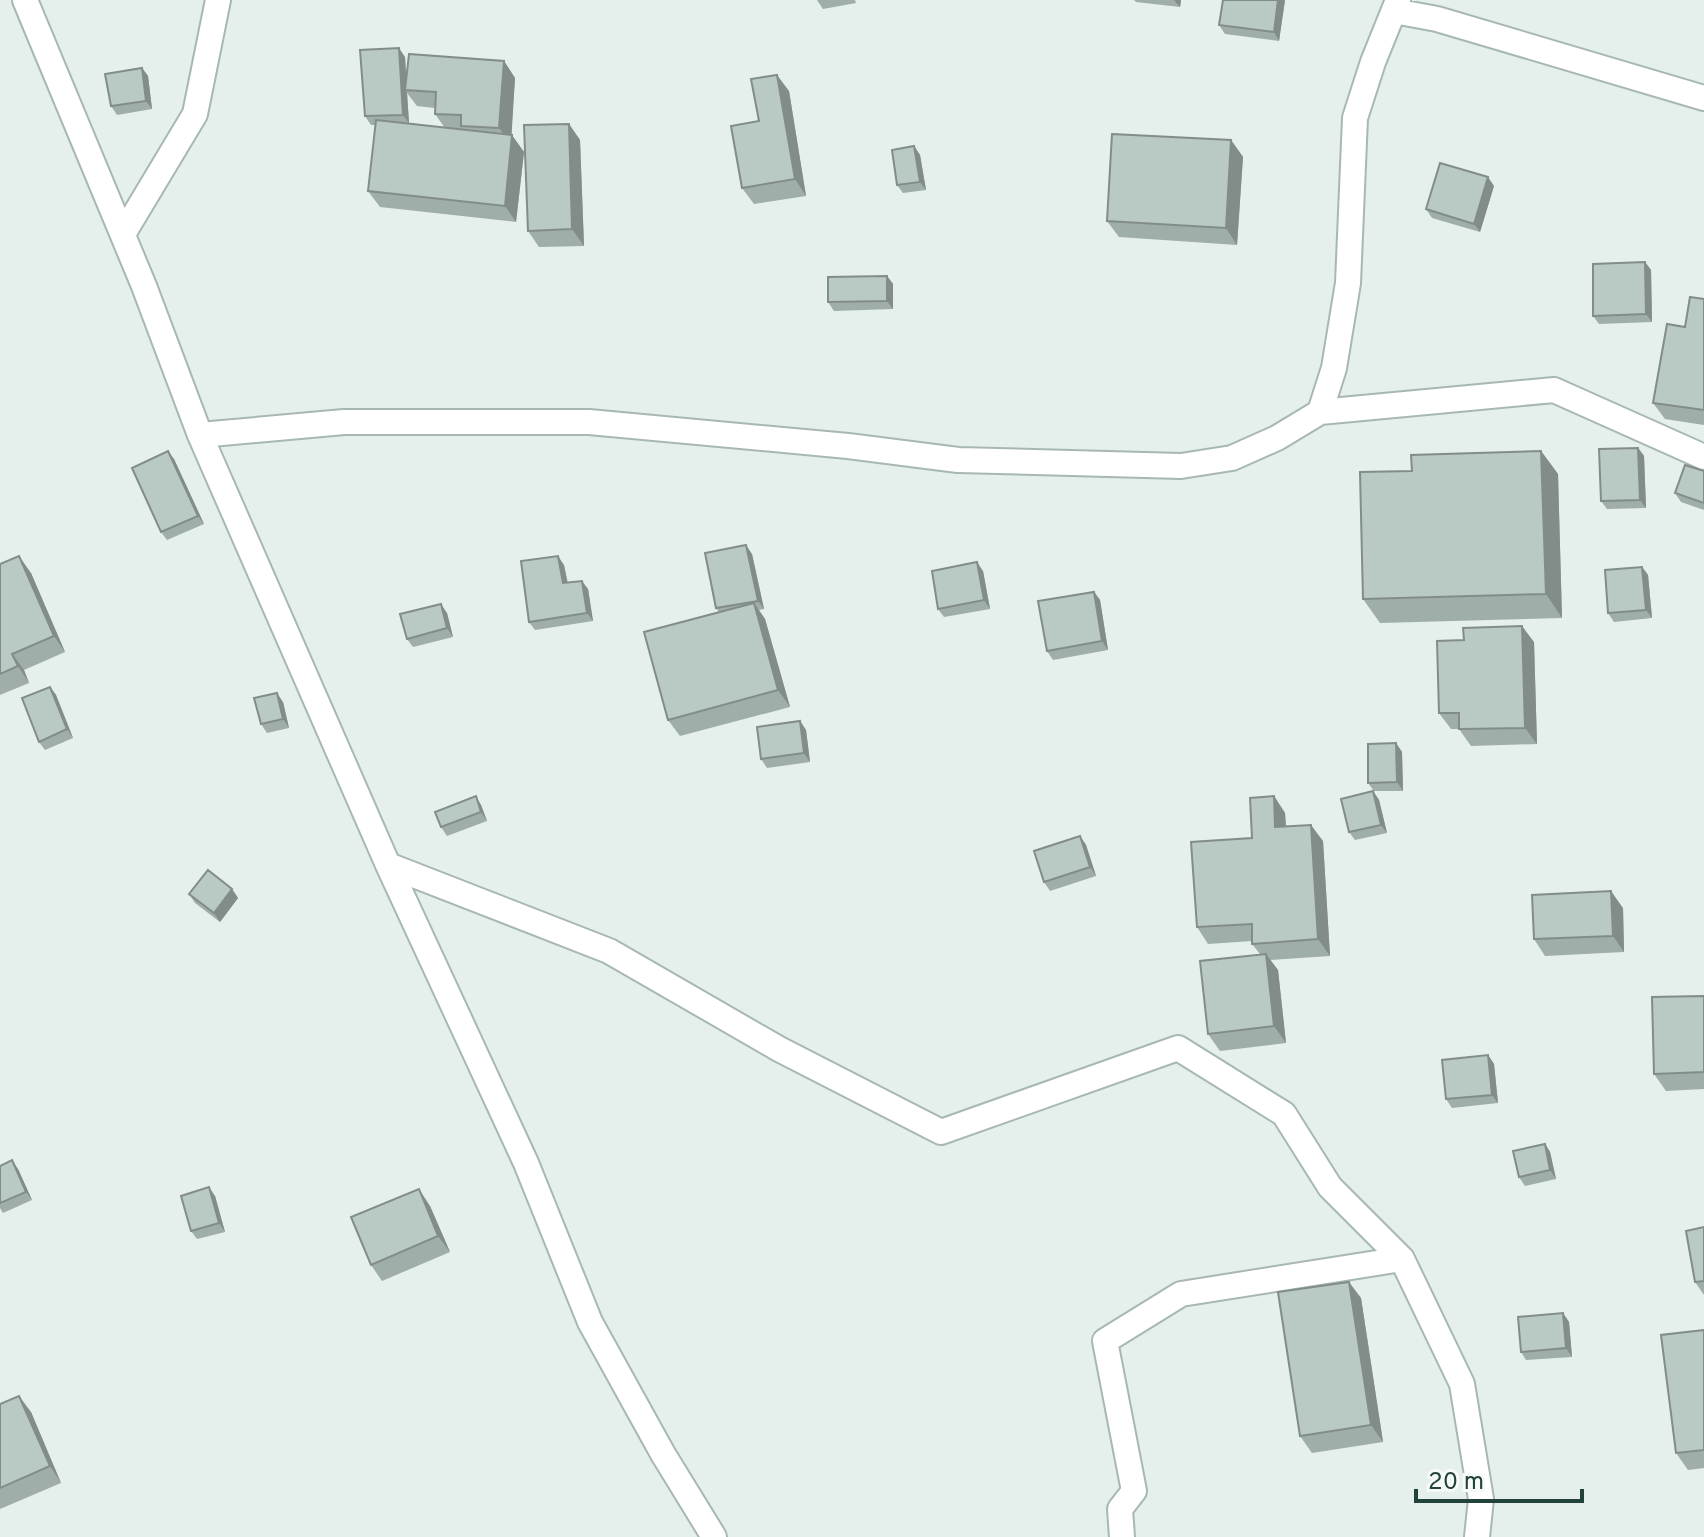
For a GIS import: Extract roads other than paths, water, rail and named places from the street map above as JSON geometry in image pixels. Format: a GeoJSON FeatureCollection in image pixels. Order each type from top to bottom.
{"type":"FeatureCollection","features":[{"type":"Feature","properties":{"kind":"street"},"geometry":{"type":"LineString","coordinates":[[25,0],[123,234],[200,435],[388,865],[526,1163],[590,1322],[663,1454],[714,1537]]}},
{"type":"Feature","properties":{"kind":"street"},"geometry":{"type":"LineString","coordinates":[[123,234],[195,114],[218,0]]}},
{"type":"Feature","properties":{"kind":"street"},"geometry":{"type":"LineString","coordinates":[[1320,412],[1334,368],[1348,283],[1355,118],[1396,5],[1704,98]]}},
{"type":"Feature","properties":{"kind":"street"},"geometry":{"type":"LineString","coordinates":[[200,435],[344,422],[589,422],[848,446],[958,460],[1181,466],[1232,458],[1277,438],[1320,412],[1554,390],[1704,457]]}},
{"type":"Feature","properties":{"kind":"street"},"geometry":{"type":"LineString","coordinates":[[388,865],[609,951],[779,1049],[941,1132],[1178,1048],[1284,1114],[1330,1187],[1402,1259],[1462,1384],[1481,1499],[1477,1537]]}},
{"type":"Feature","properties":{"kind":"street"},"geometry":{"type":"LineString","coordinates":[[1122,1537],[1120,1509],[1134,1491],[1105,1341],[1181,1294],[1402,1259]]}}]}
